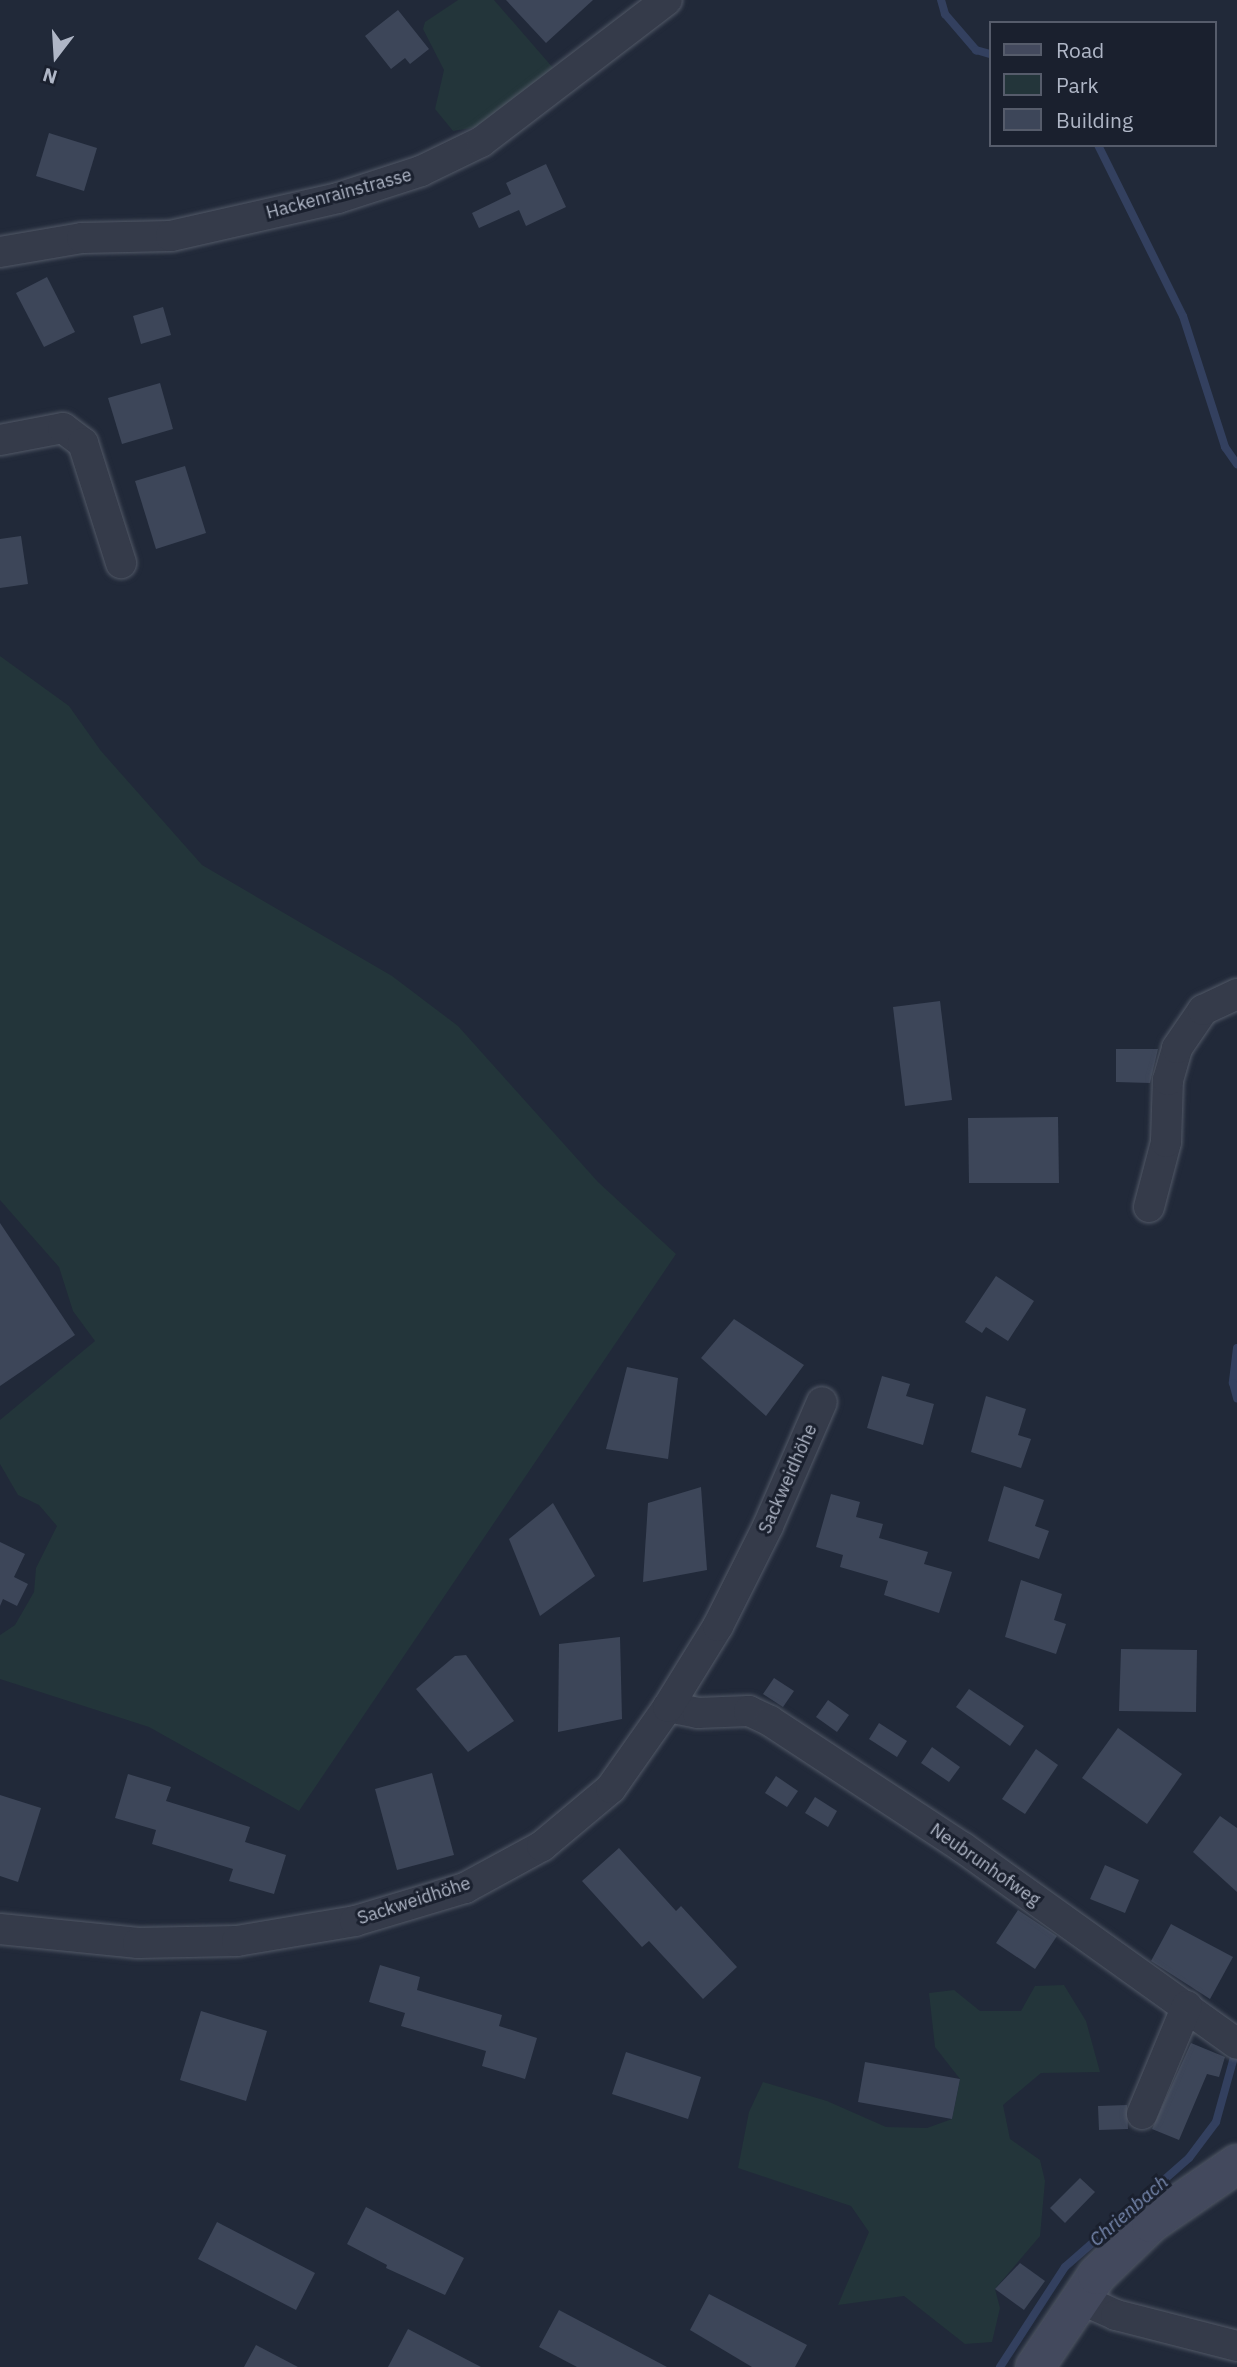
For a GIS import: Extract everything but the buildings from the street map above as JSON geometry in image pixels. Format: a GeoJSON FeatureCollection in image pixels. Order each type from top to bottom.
{"type":"FeatureCollection","features":[{"type":"Feature","properties":{"kind":"street","name":"Hackenrainstrasse"},"geometry":{"type":"LineString","coordinates":[[0,252],[82,238],[171,236],[338,198],[421,171],[481,142],[667,0]]}},
{"type":"Feature","properties":{"kind":"street"},"geometry":{"type":"LineString","coordinates":[[0,440],[63,428],[83,443],[121,563]]}},
{"type":"Feature","properties":{"kind":"street"},"geometry":{"type":"LineString","coordinates":[[1149,1207],[1166,1142],[1168,1080],[1177,1048],[1203,1010],[1237,994]]}},
{"type":"Feature","properties":{"kind":"street","name":"Sackweidhöhe"},"geometry":{"type":"LineString","coordinates":[[0,1929],[138,1943],[237,1941],[355,1921],[464,1888],[542,1846],[611,1788],[668,1707],[718,1626],[768,1527],[822,1402]]}},
{"type":"Feature","properties":{"kind":"street","name":"Neubrunhofweg"},"geometry":{"type":"LineString","coordinates":[[668,1707],[698,1713],[748,1711],[770,1721],[962,1847],[1187,2006],[1232,2041]]}},
{"type":"Feature","properties":{"kind":"street"},"geometry":{"type":"LineString","coordinates":[[1142,2113],[1187,2006]]}},
{"type":"Feature","properties":{"kind":"street"},"geometry":{"type":"LineString","coordinates":[[1035,2367],[1078,2298],[1151,2223],[1237,2164]]}},
{"type":"Feature","properties":{"kind":"street"},"geometry":{"type":"LineString","coordinates":[[1078,2298],[1116,2315],[1237,2346]]}},
{"type":"Feature","properties":{"kind":"green space"},"geometry":{"type":"Polygon","coordinates":[[[458,0],[494,0],[560,76],[502,123],[453,131],[435,109],[444,70],[423,29],[425,22],[458,0]]]}},
{"type":"Feature","properties":{"kind":"green space"},"geometry":{"type":"Polygon","coordinates":[[[0,656],[69,706],[101,751],[202,865],[392,976],[458,1026],[598,1182],[676,1254],[299,1811],[149,1727],[0,1679],[0,1635],[15,1625],[34,1592],[36,1568],[57,1526],[39,1505],[18,1495],[0,1464],[0,1420],[95,1341],[73,1311],[59,1267],[0,1200],[0,656]]]}},
{"type":"Feature","properties":{"kind":"green space"},"geometry":{"type":"Polygon","coordinates":[[[1064,1985],[1086,2021],[1100,2072],[1041,2073],[1003,2105],[1010,2139],[1040,2160],[1045,2181],[1040,2236],[995,2289],[1000,2308],[992,2342],[965,2344],[904,2296],[838,2305],[869,2232],[851,2206],[738,2168],[749,2112],[763,2082],[827,2101],[886,2127],[927,2128],[952,2119],[960,2079],[935,2047],[929,1993],[954,1990],[980,2011],[1021,2011],[1035,1986],[1064,1985]]]}},
{"type":"Feature","properties":{"kind":"waterway"},"geometry":{"type":"LineString","coordinates":[[941,0],[945,14],[976,50],[988,53]]}},
{"type":"Feature","properties":{"kind":"waterway"},"geometry":{"type":"LineString","coordinates":[[1099,147],[1183,316],[1225,447],[1237,464]]}},
{"type":"Feature","properties":{"kind":"waterway","name":"Chrienbach"},"geometry":{"type":"LineString","coordinates":[[1237,1348],[1233,1383],[1237,1398]]}},
{"type":"Feature","properties":{"kind":"waterway","name":"Chrienbach"},"geometry":{"type":"LineString","coordinates":[[1000,2367],[1065,2267],[1189,2158],[1216,2122],[1236,2050]]}}]}
